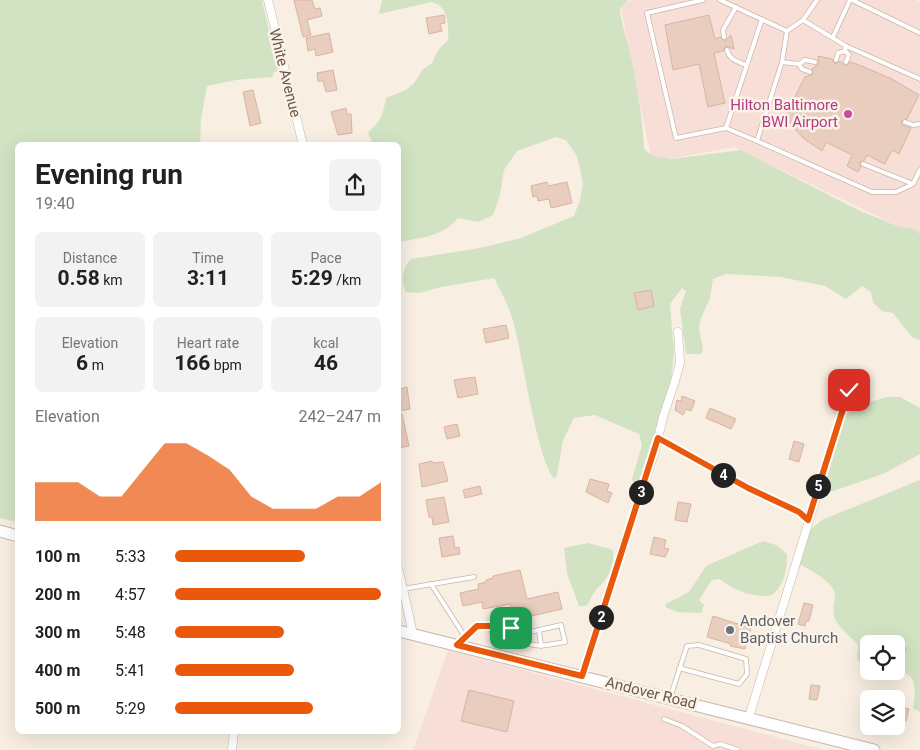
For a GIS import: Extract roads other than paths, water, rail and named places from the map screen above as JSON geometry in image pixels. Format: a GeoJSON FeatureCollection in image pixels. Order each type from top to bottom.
{"type":"FeatureCollection","features":[{"type":"Feature","properties":{"kind":"street","name":"White Avenue"},"geometry":{"type":"LineString","coordinates":[[268,0],[301,142]]}},
{"type":"Feature","properties":{"kind":"street"},"geometry":{"type":"LineString","coordinates":[[582,676],[680,364],[678,332]]}},
{"type":"Feature","properties":{"kind":"street"},"geometry":{"type":"LineString","coordinates":[[749,717],[849,390]]}},
{"type":"Feature","properties":{"kind":"street"},"geometry":{"type":"LineString","coordinates":[[0,531],[15,535]]}},
{"type":"Feature","properties":{"kind":"street"},"geometry":{"type":"LineString","coordinates":[[401,580],[413,634]]}},
{"type":"Feature","properties":{"kind":"street","name":"Andover Road"},"geometry":{"type":"LineString","coordinates":[[401,631],[461,641],[582,676],[874,750]]}},
{"type":"Feature","properties":{"kind":"street"},"geometry":{"type":"LineString","coordinates":[[232,750],[234,734]]}},
{"type":"Feature","properties":{"kind":"lane"},"geometry":{"type":"LineString","coordinates":[[703,0],[647,13],[676,138],[726,128],[872,192],[896,192],[913,184],[920,170]]}},
{"type":"Feature","properties":{"kind":"lane"},"geometry":{"type":"LineString","coordinates":[[720,0],[787,31]]}},
{"type":"Feature","properties":{"kind":"lane"},"geometry":{"type":"LineString","coordinates":[[757,142],[782,62],[787,31],[803,20],[817,0]]}},
{"type":"Feature","properties":{"kind":"lane"},"geometry":{"type":"LineString","coordinates":[[833,37],[851,0],[920,33]]}},
{"type":"Feature","properties":{"kind":"lane"},"geometry":{"type":"LineString","coordinates":[[724,37],[723,30],[736,7]]}},
{"type":"Feature","properties":{"kind":"lane"},"geometry":{"type":"LineString","coordinates":[[726,128],[762,20]]}},
{"type":"Feature","properties":{"kind":"lane"},"geometry":{"type":"LineString","coordinates":[[803,20],[846,46],[920,79]]}},
{"type":"Feature","properties":{"kind":"lane"},"geometry":{"type":"LineString","coordinates":[[845,51],[846,46]]}},
{"type":"Feature","properties":{"kind":"lane"},"geometry":{"type":"LineString","coordinates":[[727,50],[734,61],[746,65]]}},
{"type":"Feature","properties":{"kind":"lane"},"geometry":{"type":"LineString","coordinates":[[836,60],[838,53],[845,51]]}},
{"type":"Feature","properties":{"kind":"lane"},"geometry":{"type":"LineString","coordinates":[[845,51],[849,55],[846,62]]}},
{"type":"Feature","properties":{"kind":"lane"},"geometry":{"type":"LineString","coordinates":[[782,62],[799,64],[804,60],[815,62]]}},
{"type":"Feature","properties":{"kind":"lane"},"geometry":{"type":"LineString","coordinates":[[799,64],[802,70],[810,72]]}},
{"type":"Feature","properties":{"kind":"lane"},"geometry":{"type":"LineString","coordinates":[[905,122],[913,125],[920,124]]}},
{"type":"Feature","properties":{"kind":"lane"},"geometry":{"type":"LineString","coordinates":[[862,164],[913,184]]}},
{"type":"Feature","properties":{"kind":"lane"},"geometry":{"type":"LineString","coordinates":[[658,438],[709,468],[799,512],[808,520]]}},
{"type":"Feature","properties":{"kind":"lane"},"geometry":{"type":"LineString","coordinates":[[403,589],[474,577]]}},
{"type":"Feature","properties":{"kind":"lane"},"geometry":{"type":"LineString","coordinates":[[431,584],[461,641],[477,626],[492,626]]}},
{"type":"Feature","properties":{"kind":"lane"},"geometry":{"type":"LineString","coordinates":[[502,618],[509,622],[510,631],[505,636],[499,637],[493,632],[492,626],[497,619],[502,618]]}},
{"type":"Feature","properties":{"kind":"lane"},"geometry":{"type":"LineString","coordinates":[[510,631],[527,644],[541,646],[565,642],[561,625],[517,635]]}},
{"type":"Feature","properties":{"kind":"lane"},"geometry":{"type":"LineString","coordinates":[[539,630],[541,646]]}},
{"type":"Feature","properties":{"kind":"lane"},"geometry":{"type":"LineString","coordinates":[[670,698],[687,646],[699,645],[746,659],[747,674],[739,684],[680,668]]}},
{"type":"Feature","properties":{"kind":"lane"},"geometry":{"type":"LineString","coordinates":[[664,720],[682,726],[712,748],[720,744],[738,750]]}},
{"type":"Feature","properties":{"kind":"place","name":"Hilton Baltimore BWI Airport"},"geometry":{"type":"Point","coordinates":[848,114]}},
{"type":"Feature","properties":{"kind":"place","name":"Andover Baptist Church"},"geometry":{"type":"Point","coordinates":[730,630]}}]}
